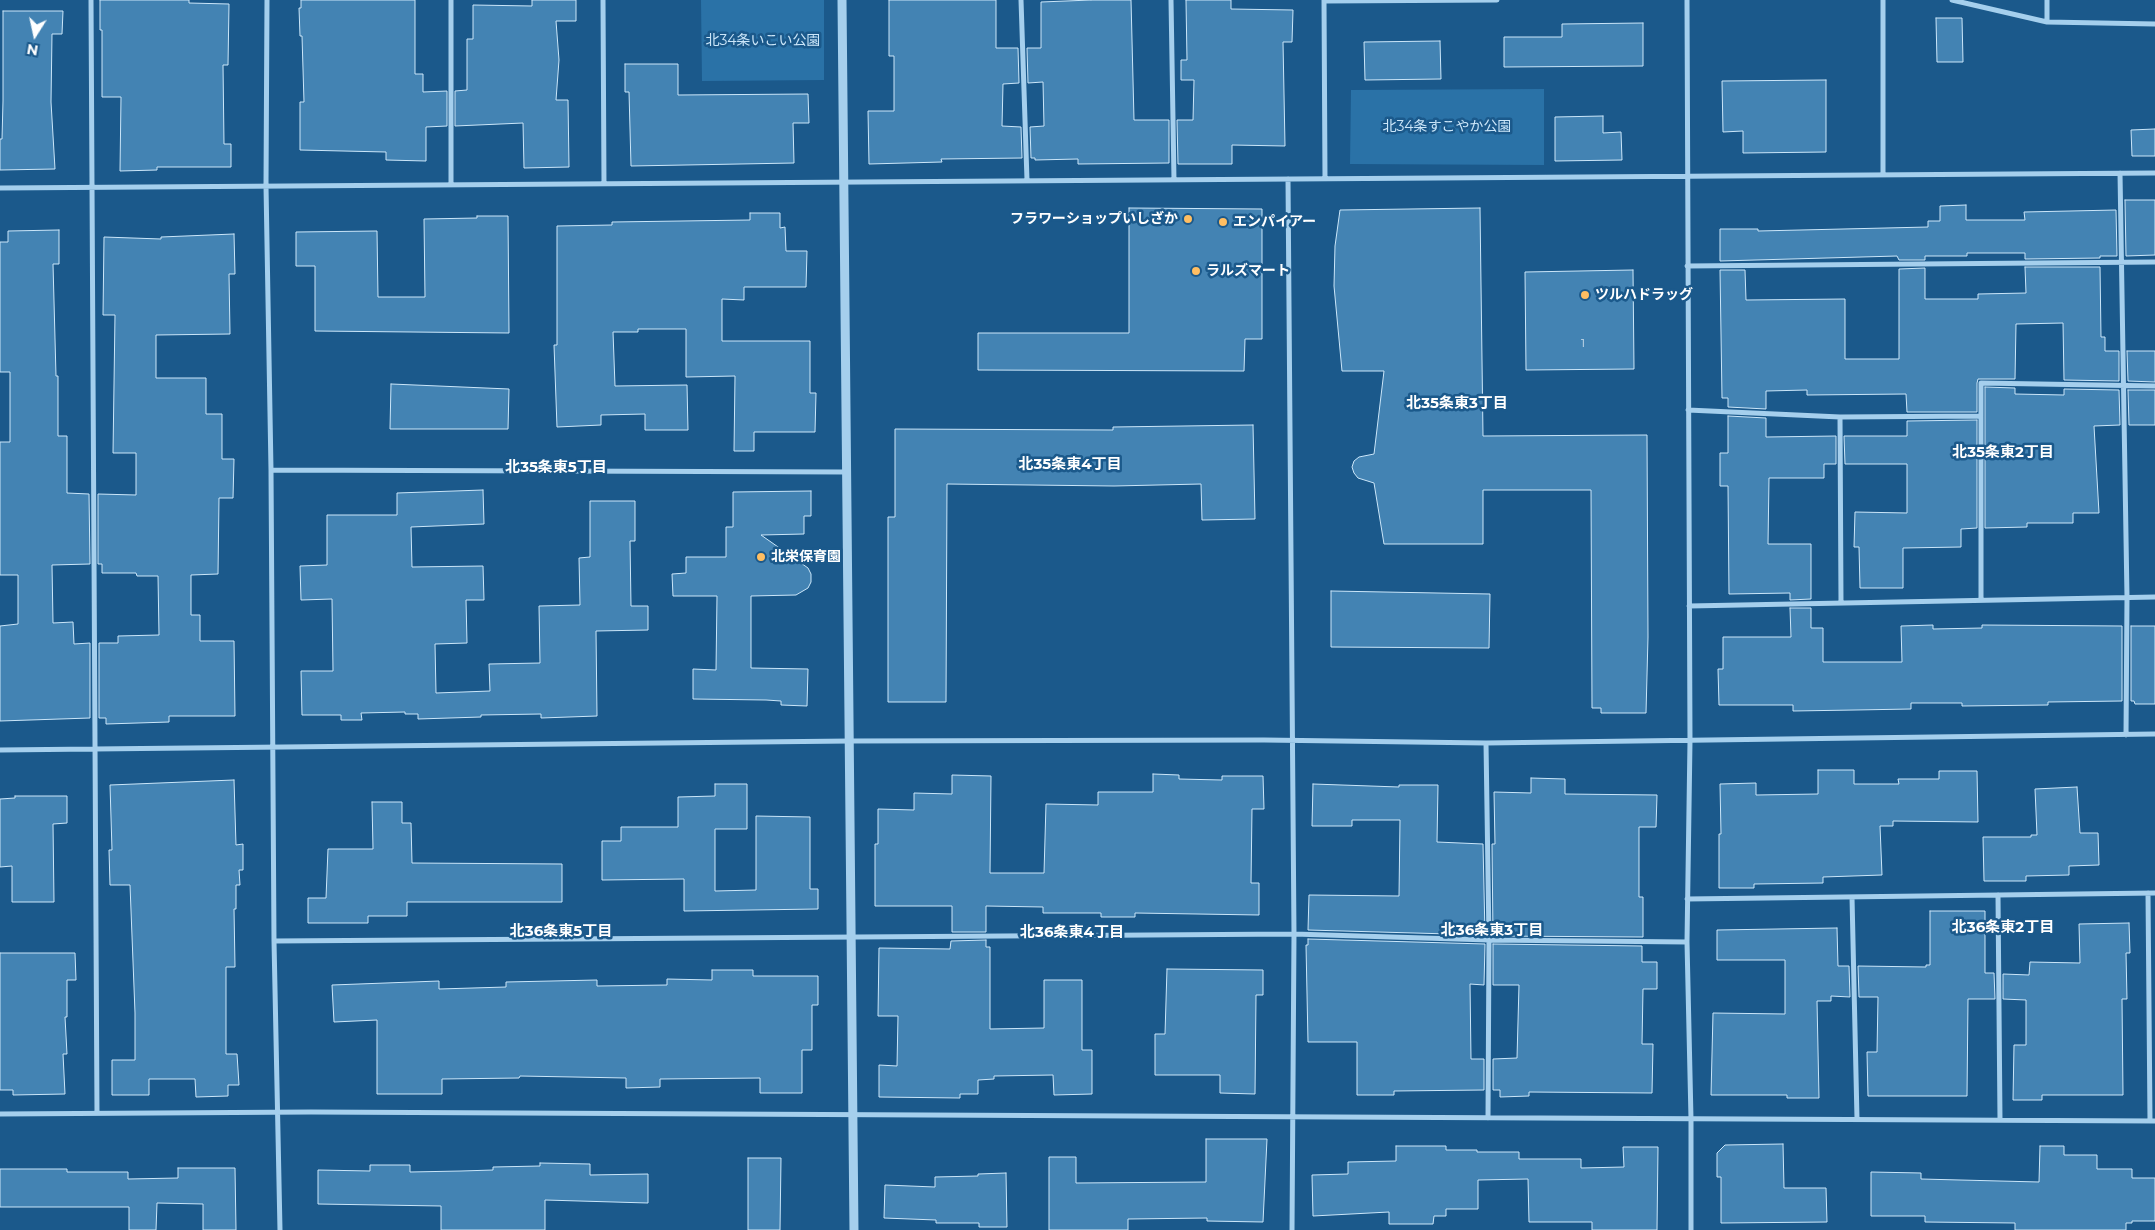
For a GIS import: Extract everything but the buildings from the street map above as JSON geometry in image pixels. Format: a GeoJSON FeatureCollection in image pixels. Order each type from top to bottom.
{"type":"FeatureCollection","features":[{"type":"Feature","properties":{"kind":"street"},"geometry":{"type":"LineString","coordinates":[[91,0],[96,1113]]}},
{"type":"Feature","properties":{"kind":"street"},"geometry":{"type":"LineString","coordinates":[[267,0],[266,186],[274,746],[274,941],[280,1230]]}},
{"type":"Feature","properties":{"kind":"street"},"geometry":{"type":"LineString","coordinates":[[451,0],[451,184]]}},
{"type":"Feature","properties":{"kind":"street"},"geometry":{"type":"LineString","coordinates":[[603,0],[604,184]]}},
{"type":"Feature","properties":{"kind":"street"},"geometry":{"type":"LineString","coordinates":[[842,0],[854,1230]]}},
{"type":"Feature","properties":{"kind":"street"},"geometry":{"type":"LineString","coordinates":[[1022,0],[1027,180]]}},
{"type":"Feature","properties":{"kind":"street"},"geometry":{"type":"LineString","coordinates":[[1171,0],[1174,180]]}},
{"type":"Feature","properties":{"kind":"street"},"geometry":{"type":"LineString","coordinates":[[1325,179],[1324,1],[1496,0]]}},
{"type":"Feature","properties":{"kind":"street"},"geometry":{"type":"LineString","coordinates":[[1687,0],[1690,741],[1687,942],[1691,1119],[1691,1230]]}},
{"type":"Feature","properties":{"kind":"street"},"geometry":{"type":"LineString","coordinates":[[1883,0],[1883,174]]}},
{"type":"Feature","properties":{"kind":"street"},"geometry":{"type":"LineString","coordinates":[[1952,0],[2047,22],[2155,24]]}},
{"type":"Feature","properties":{"kind":"street"},"geometry":{"type":"LineString","coordinates":[[2047,0],[2047,22]]}},
{"type":"Feature","properties":{"kind":"street"},"geometry":{"type":"LineString","coordinates":[[2120,173],[2128,597],[2126,735]]}},
{"type":"Feature","properties":{"kind":"street"},"geometry":{"type":"LineString","coordinates":[[0,188],[2155,173]]}},
{"type":"Feature","properties":{"kind":"street"},"geometry":{"type":"LineString","coordinates":[[1288,179],[1294,934],[1292,1230]]}},
{"type":"Feature","properties":{"kind":"street"},"geometry":{"type":"LineString","coordinates":[[1687,266],[2155,262]]}},
{"type":"Feature","properties":{"kind":"street"},"geometry":{"type":"LineString","coordinates":[[1981,600],[1981,383],[2155,386]]}},
{"type":"Feature","properties":{"kind":"street"},"geometry":{"type":"LineString","coordinates":[[1688,410],[1840,417],[1981,416]]}},
{"type":"Feature","properties":{"kind":"street"},"geometry":{"type":"LineString","coordinates":[[1840,417],[1841,603]]}},
{"type":"Feature","properties":{"kind":"street"},"geometry":{"type":"LineString","coordinates":[[271,470],[847,472]]}},
{"type":"Feature","properties":{"kind":"street"},"geometry":{"type":"LineString","coordinates":[[1689,606],[2155,597]]}},
{"type":"Feature","properties":{"kind":"street"},"geometry":{"type":"LineString","coordinates":[[0,750],[850,741],[1292,740],[1486,743],[2155,734]]}},
{"type":"Feature","properties":{"kind":"street"},"geometry":{"type":"LineString","coordinates":[[1486,743],[1489,940],[1488,1118]]}},
{"type":"Feature","properties":{"kind":"street"},"geometry":{"type":"LineString","coordinates":[[0,1114],[277,1112],[2153,1121],[2148,893]]}},
{"type":"Feature","properties":{"kind":"street"},"geometry":{"type":"LineString","coordinates":[[1687,899],[2155,893]]}},
{"type":"Feature","properties":{"kind":"street"},"geometry":{"type":"LineString","coordinates":[[1998,896],[2000,1120]]}},
{"type":"Feature","properties":{"kind":"street"},"geometry":{"type":"LineString","coordinates":[[1852,897],[1857,1119]]}},
{"type":"Feature","properties":{"kind":"street"},"geometry":{"type":"LineString","coordinates":[[274,941],[1294,934],[1489,940],[1687,942]]}},
{"type":"Feature","properties":{"kind":"green space","name":"北34条いこい公園"},"geometry":{"type":"Polygon","coordinates":[[[701,0],[824,0],[824,80],[702,81],[701,0]]]}},
{"type":"Feature","properties":{"kind":"green space","name":"北34条すこやか公園"},"geometry":{"type":"Polygon","coordinates":[[[1544,89],[1544,165],[1350,164],[1351,90],[1544,89]]]}},
{"type":"Feature","properties":{"kind":"place","name":"フラワーショップいしざか"},"geometry":{"type":"Point","coordinates":[1188,219]}},
{"type":"Feature","properties":{"kind":"place","name":"エンパイアー"},"geometry":{"type":"Point","coordinates":[1223,222]}},
{"type":"Feature","properties":{"kind":"place","name":"ラルズマート"},"geometry":{"type":"Point","coordinates":[1196,271]}},
{"type":"Feature","properties":{"kind":"place","name":"ツルハドラッグ"},"geometry":{"type":"Point","coordinates":[1585,295]}},
{"type":"Feature","properties":{"kind":"place","name":"北栄保育園"},"geometry":{"type":"Point","coordinates":[761,557]}},
{"type":"Feature","properties":{"kind":"district","name":"北35条東3丁目"},"geometry":{"type":"Point","coordinates":[1457,404]}},
{"type":"Feature","properties":{"kind":"district","name":"北35条東2丁目"},"geometry":{"type":"Point","coordinates":[2003,453]}},
{"type":"Feature","properties":{"kind":"district","name":"北35条東4丁目"},"geometry":{"type":"Point","coordinates":[1070,465]}},
{"type":"Feature","properties":{"kind":"district","name":"北35条東5丁目"},"geometry":{"type":"Point","coordinates":[556,468]}},
{"type":"Feature","properties":{"kind":"district","name":"北36条東2丁目"},"geometry":{"type":"Point","coordinates":[2003,928]}},
{"type":"Feature","properties":{"kind":"district","name":"北36条東3丁目"},"geometry":{"type":"Point","coordinates":[1492,931]}},
{"type":"Feature","properties":{"kind":"district","name":"北36条東5丁目"},"geometry":{"type":"Point","coordinates":[561,932]}},
{"type":"Feature","properties":{"kind":"district","name":"北36条東4丁目"},"geometry":{"type":"Point","coordinates":[1072,933]}}]}
